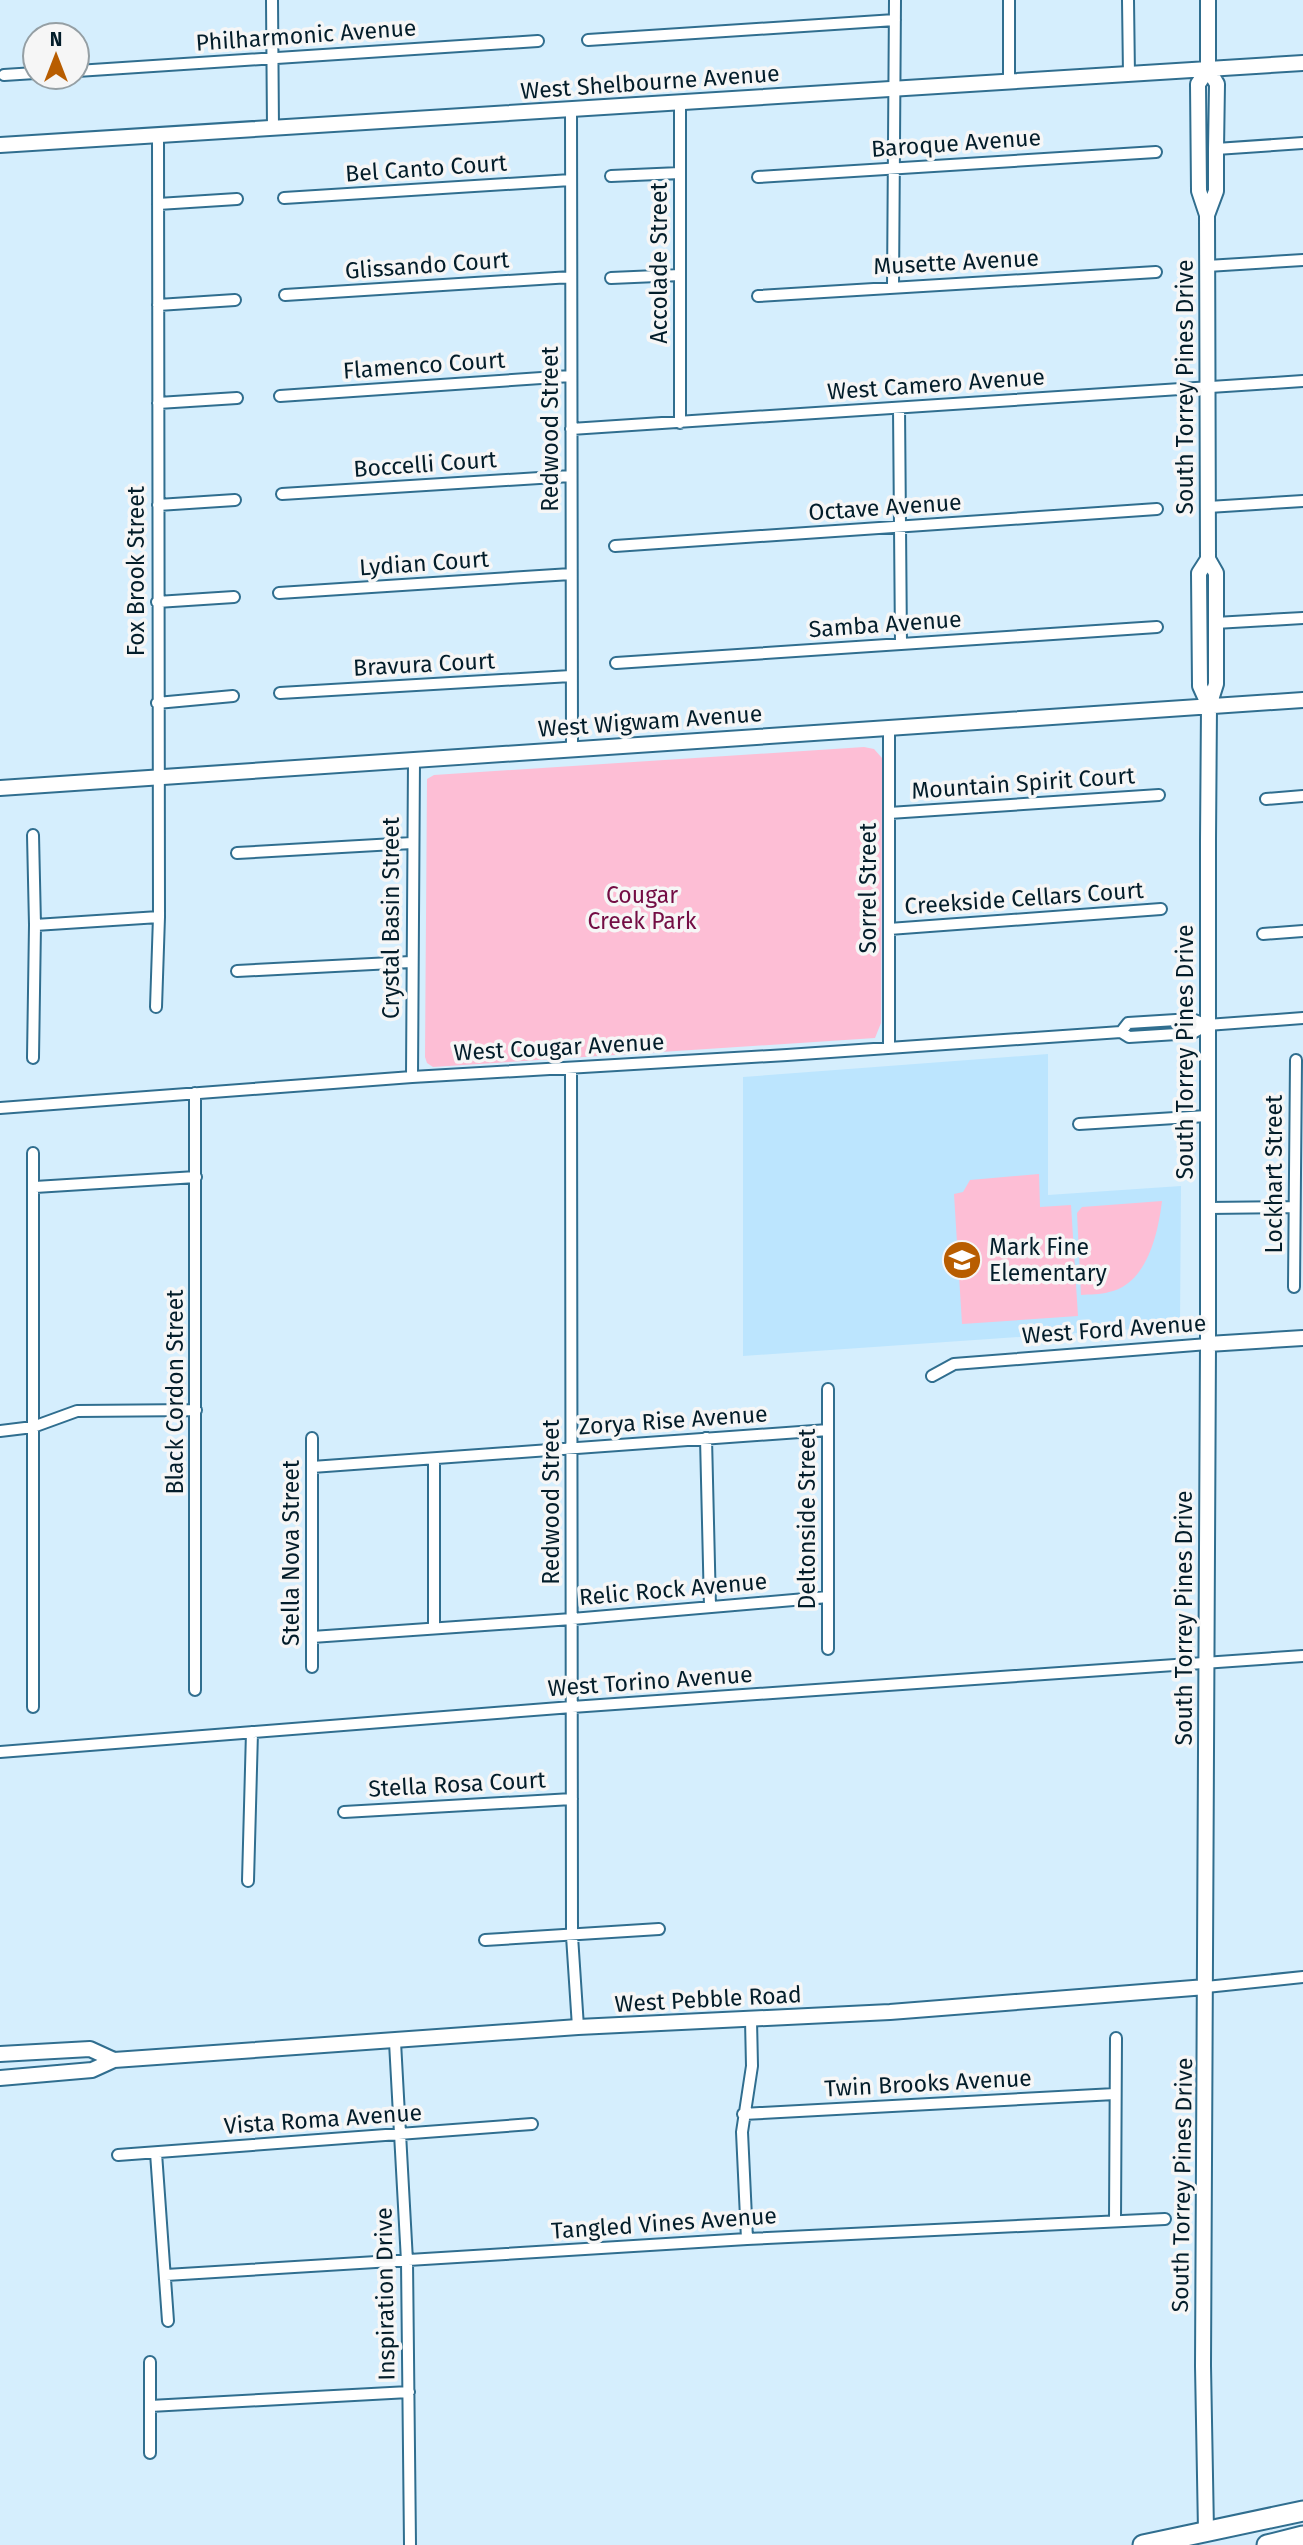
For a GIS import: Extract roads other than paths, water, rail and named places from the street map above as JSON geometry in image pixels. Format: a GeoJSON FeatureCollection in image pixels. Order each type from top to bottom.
{"type":"FeatureCollection","features":[{"type":"Feature","properties":{"kind":"highway"},"geometry":{"type":"LineString","coordinates":[[1143,2545],[1207,2538],[1303,2511]]}},
{"type":"Feature","properties":{"kind":"highway"},"geometry":{"type":"LineString","coordinates":[[1267,2545],[1303,2536]]}},
{"type":"Feature","properties":{"kind":"street"},"geometry":{"type":"LineString","coordinates":[[272,0],[273,128]]}},
{"type":"Feature","properties":{"kind":"street"},"geometry":{"type":"LineString","coordinates":[[893,287],[895,0]]}},
{"type":"Feature","properties":{"kind":"street"},"geometry":{"type":"LineString","coordinates":[[1009,0],[1009,82]]}},
{"type":"Feature","properties":{"kind":"street"},"geometry":{"type":"LineString","coordinates":[[1128,0],[1129,75]]}},
{"type":"Feature","properties":{"kind":"street","name":"South Torrey Pines Drive"},"geometry":{"type":"LineString","coordinates":[[1207,215],[1216,191],[1217,83],[1208,69],[1208,0]]}},
{"type":"Feature","properties":{"kind":"street"},"geometry":{"type":"LineString","coordinates":[[588,40],[895,20]]}},
{"type":"Feature","properties":{"kind":"street","name":"Philharmonic Avenue"},"geometry":{"type":"LineString","coordinates":[[91,70],[538,41]]}},
{"type":"Feature","properties":{"kind":"street","name":"West Shelbourne Avenue"},"geometry":{"type":"LineString","coordinates":[[0,145],[1303,64]]}},
{"type":"Feature","properties":{"kind":"street","name":"South Torrey Pines Drive"},"geometry":{"type":"LineString","coordinates":[[1207,2538],[1203,2366],[1209,706],[1216,684],[1216,573],[1208,559],[1207,215],[1199,191],[1198,84],[1208,69]]}},
{"type":"Feature","properties":{"kind":"street"},"geometry":{"type":"LineString","coordinates":[[4,75],[21,74]]}},
{"type":"Feature","properties":{"kind":"street","name":"Accolade Street"},"geometry":{"type":"LineString","coordinates":[[680,103],[680,423]]}},
{"type":"Feature","properties":{"kind":"street","name":"Redwood Street"},"geometry":{"type":"LineString","coordinates":[[571,109],[572,748]]}},
{"type":"Feature","properties":{"kind":"street","name":"Fox Brook Street"},"geometry":{"type":"LineString","coordinates":[[156,1007],[159,917],[158,135]]}},
{"type":"Feature","properties":{"kind":"street"},"geometry":{"type":"LineString","coordinates":[[1216,149],[1303,143]]}},
{"type":"Feature","properties":{"kind":"street","name":"Baroque Avenue"},"geometry":{"type":"LineString","coordinates":[[758,177],[1156,152]]}},
{"type":"Feature","properties":{"kind":"street"},"geometry":{"type":"LineString","coordinates":[[611,176],[680,173]]}},
{"type":"Feature","properties":{"kind":"street","name":"Bel Canto Court"},"geometry":{"type":"LineString","coordinates":[[284,198],[571,180]]}},
{"type":"Feature","properties":{"kind":"street"},"geometry":{"type":"LineString","coordinates":[[158,204],[237,199]]}},
{"type":"Feature","properties":{"kind":"street"},"geometry":{"type":"LineString","coordinates":[[1207,266],[1303,260]]}},
{"type":"Feature","properties":{"kind":"street","name":"Musette Avenue"},"geometry":{"type":"LineString","coordinates":[[758,296],[1156,272]]}},
{"type":"Feature","properties":{"kind":"street"},"geometry":{"type":"LineString","coordinates":[[611,278],[680,275]]}},
{"type":"Feature","properties":{"kind":"street","name":"Glissando Court"},"geometry":{"type":"LineString","coordinates":[[285,295],[571,277]]}},
{"type":"Feature","properties":{"kind":"street"},"geometry":{"type":"LineString","coordinates":[[158,305],[235,300]]}},
{"type":"Feature","properties":{"kind":"street","name":"Flamenco Court"},"geometry":{"type":"LineString","coordinates":[[281,396],[571,376]]}},
{"type":"Feature","properties":{"kind":"street","name":"West Camero Avenue"},"geometry":{"type":"LineString","coordinates":[[571,429],[1303,381]]}},
{"type":"Feature","properties":{"kind":"street"},"geometry":{"type":"LineString","coordinates":[[158,403],[237,398]]}},
{"type":"Feature","properties":{"kind":"street"},"geometry":{"type":"LineString","coordinates":[[899,408],[901,644]]}},
{"type":"Feature","properties":{"kind":"street","name":"Boccelli Court"},"geometry":{"type":"LineString","coordinates":[[282,494],[571,476]]}},
{"type":"Feature","properties":{"kind":"street"},"geometry":{"type":"LineString","coordinates":[[158,505],[234,500]]}},
{"type":"Feature","properties":{"kind":"street"},"geometry":{"type":"LineString","coordinates":[[1208,507],[1303,501]]}},
{"type":"Feature","properties":{"kind":"street","name":"Octave Avenue"},"geometry":{"type":"LineString","coordinates":[[615,546],[1157,509]]}},
{"type":"Feature","properties":{"kind":"street","name":"South Torrey Pines Drive"},"geometry":{"type":"LineString","coordinates":[[1208,559],[1199,573],[1199,674],[1200,686],[1209,706]]}},
{"type":"Feature","properties":{"kind":"street","name":"Lydian Court"},"geometry":{"type":"LineString","coordinates":[[279,593],[571,574]]}},
{"type":"Feature","properties":{"kind":"street"},"geometry":{"type":"LineString","coordinates":[[157,602],[234,597]]}},
{"type":"Feature","properties":{"kind":"street"},"geometry":{"type":"LineString","coordinates":[[1215,623],[1303,618]]}},
{"type":"Feature","properties":{"kind":"street","name":"Samba Avenue"},"geometry":{"type":"LineString","coordinates":[[616,663],[1157,627]]}},
{"type":"Feature","properties":{"kind":"street","name":"Bravura Court"},"geometry":{"type":"LineString","coordinates":[[280,693],[571,676]]}},
{"type":"Feature","properties":{"kind":"street"},"geometry":{"type":"LineString","coordinates":[[157,703],[233,696]]}},
{"type":"Feature","properties":{"kind":"street","name":"West Wigwam Avenue"},"geometry":{"type":"LineString","coordinates":[[0,788],[1303,700]]}},
{"type":"Feature","properties":{"kind":"street","name":"Sorrel Street"},"geometry":{"type":"LineString","coordinates":[[889,1048],[890,727]]}},
{"type":"Feature","properties":{"kind":"street","name":"Crystal Basin Street"},"geometry":{"type":"LineString","coordinates":[[412,1077],[414,760]]}},
{"type":"Feature","properties":{"kind":"street","name":"Mountain Spirit Court"},"geometry":{"type":"LineString","coordinates":[[889,813],[1159,795]]}},
{"type":"Feature","properties":{"kind":"street"},"geometry":{"type":"LineString","coordinates":[[1266,799],[1303,796]]}},
{"type":"Feature","properties":{"kind":"street"},"geometry":{"type":"LineString","coordinates":[[33,835],[33,1058]]}},
{"type":"Feature","properties":{"kind":"street"},"geometry":{"type":"LineString","coordinates":[[237,853],[412,843]]}},
{"type":"Feature","properties":{"kind":"street","name":"Creekside Cellars Court"},"geometry":{"type":"LineString","coordinates":[[889,929],[1161,909]]}},
{"type":"Feature","properties":{"kind":"street"},"geometry":{"type":"LineString","coordinates":[[35,925],[159,917]]}},
{"type":"Feature","properties":{"kind":"street"},"geometry":{"type":"LineString","coordinates":[[1263,934],[1303,931]]}},
{"type":"Feature","properties":{"kind":"street"},"geometry":{"type":"LineString","coordinates":[[237,971],[411,961]]}},
{"type":"Feature","properties":{"kind":"street","name":"West Cougar Avenue"},"geometry":{"type":"LineString","coordinates":[[0,1108],[412,1077],[1121,1032],[1128,1023],[1192,1018],[1208,1025],[1303,1018]]}},
{"type":"Feature","properties":{"kind":"street","name":"Lockhart Street"},"geometry":{"type":"LineString","coordinates":[[1294,1287],[1299,1258],[1294,1208],[1299,1135],[1296,1060]]}},
{"type":"Feature","properties":{"kind":"street","name":"Redwood Street"},"geometry":{"type":"LineString","coordinates":[[571,1068],[572,1936],[578,2027]]}},
{"type":"Feature","properties":{"kind":"street","name":"Black Cordon Street"},"geometry":{"type":"LineString","coordinates":[[195,1093],[195,1690]]}},
{"type":"Feature","properties":{"kind":"street"},"geometry":{"type":"LineString","coordinates":[[1079,1124],[1208,1116]]}},
{"type":"Feature","properties":{"kind":"street"},"geometry":{"type":"LineString","coordinates":[[33,1153],[33,1707]]}},
{"type":"Feature","properties":{"kind":"street"},"geometry":{"type":"LineString","coordinates":[[35,1187],[196,1177]]}},
{"type":"Feature","properties":{"kind":"street"},"geometry":{"type":"LineString","coordinates":[[1208,1208],[1294,1208]]}},
{"type":"Feature","properties":{"kind":"street","name":"West Ford Avenue"},"geometry":{"type":"LineString","coordinates":[[932,1376],[954,1364],[1303,1338]]}},
{"type":"Feature","properties":{"kind":"street","name":"Deltonside Street"},"geometry":{"type":"LineString","coordinates":[[828,1389],[828,1649]]}},
{"type":"Feature","properties":{"kind":"street"},"geometry":{"type":"LineString","coordinates":[[0,1430],[33,1427],[77,1411],[196,1410]]}},
{"type":"Feature","properties":{"kind":"street","name":"Zorya Rise Avenue"},"geometry":{"type":"LineString","coordinates":[[312,1467],[828,1430]]}},
{"type":"Feature","properties":{"kind":"street","name":"Stella Nova Street"},"geometry":{"type":"LineString","coordinates":[[312,1438],[312,1667]]}},
{"type":"Feature","properties":{"kind":"street"},"geometry":{"type":"LineString","coordinates":[[706,1438],[710,1607]]}},
{"type":"Feature","properties":{"kind":"street"},"geometry":{"type":"LineString","coordinates":[[434,1459],[434,1628]]}},
{"type":"Feature","properties":{"kind":"street","name":"Relic Rock Avenue"},"geometry":{"type":"LineString","coordinates":[[312,1637],[572,1619],[828,1597]]}},
{"type":"Feature","properties":{"kind":"street","name":"West Torino Avenue"},"geometry":{"type":"LineString","coordinates":[[0,1752],[572,1707],[1303,1656]]}},
{"type":"Feature","properties":{"kind":"street"},"geometry":{"type":"LineString","coordinates":[[248,1881],[252,1732]]}},
{"type":"Feature","properties":{"kind":"street","name":"Stella Rosa Court"},"geometry":{"type":"LineString","coordinates":[[344,1812],[572,1799]]}},
{"type":"Feature","properties":{"kind":"street"},"geometry":{"type":"LineString","coordinates":[[485,1940],[659,1929]]}},
{"type":"Feature","properties":{"kind":"street","name":"West Pebble Road"},"geometry":{"type":"LineString","coordinates":[[0,2078],[92,2070],[114,2060],[578,2027],[890,2012],[1303,1977]]}},
{"type":"Feature","properties":{"kind":"street"},"geometry":{"type":"LineString","coordinates":[[747,2239],[742,2132],[752,2066],[751,2020]]}},
{"type":"Feature","properties":{"kind":"street"},"geometry":{"type":"LineString","coordinates":[[1115,2221],[1116,2038]]}},
{"type":"Feature","properties":{"kind":"street","name":"Inspiration Drive"},"geometry":{"type":"LineString","coordinates":[[395,2042],[407,2261],[410,2545]]}},
{"type":"Feature","properties":{"kind":"street","name":"West Pebble Road"},"geometry":{"type":"LineString","coordinates":[[0,2054],[90,2049],[114,2060]]}},
{"type":"Feature","properties":{"kind":"street","name":"Twin Brooks Avenue"},"geometry":{"type":"LineString","coordinates":[[743,2114],[1115,2094]]}},
{"type":"Feature","properties":{"kind":"street","name":"Vista Roma Avenue"},"geometry":{"type":"LineString","coordinates":[[118,2155],[532,2124]]}},
{"type":"Feature","properties":{"kind":"street"},"geometry":{"type":"LineString","coordinates":[[156,2153],[168,2321]]}},
{"type":"Feature","properties":{"kind":"street","name":"Tangled Vines Avenue"},"geometry":{"type":"LineString","coordinates":[[166,2275],[747,2239],[1166,2219]]}},
{"type":"Feature","properties":{"kind":"street"},"geometry":{"type":"LineString","coordinates":[[150,2362],[150,2453]]}},
{"type":"Feature","properties":{"kind":"street"},"geometry":{"type":"LineString","coordinates":[[150,2406],[409,2392]]}},
{"type":"Feature","properties":{"kind":"place","name":"Mark Fine Elementary"},"geometry":{"type":"Point","coordinates":[962,1260]}},
{"type":"Feature","properties":{"kind":"park label","name":"Cougar Creek Park"},"geometry":{"type":"Point","coordinates":[642,908]}}]}
